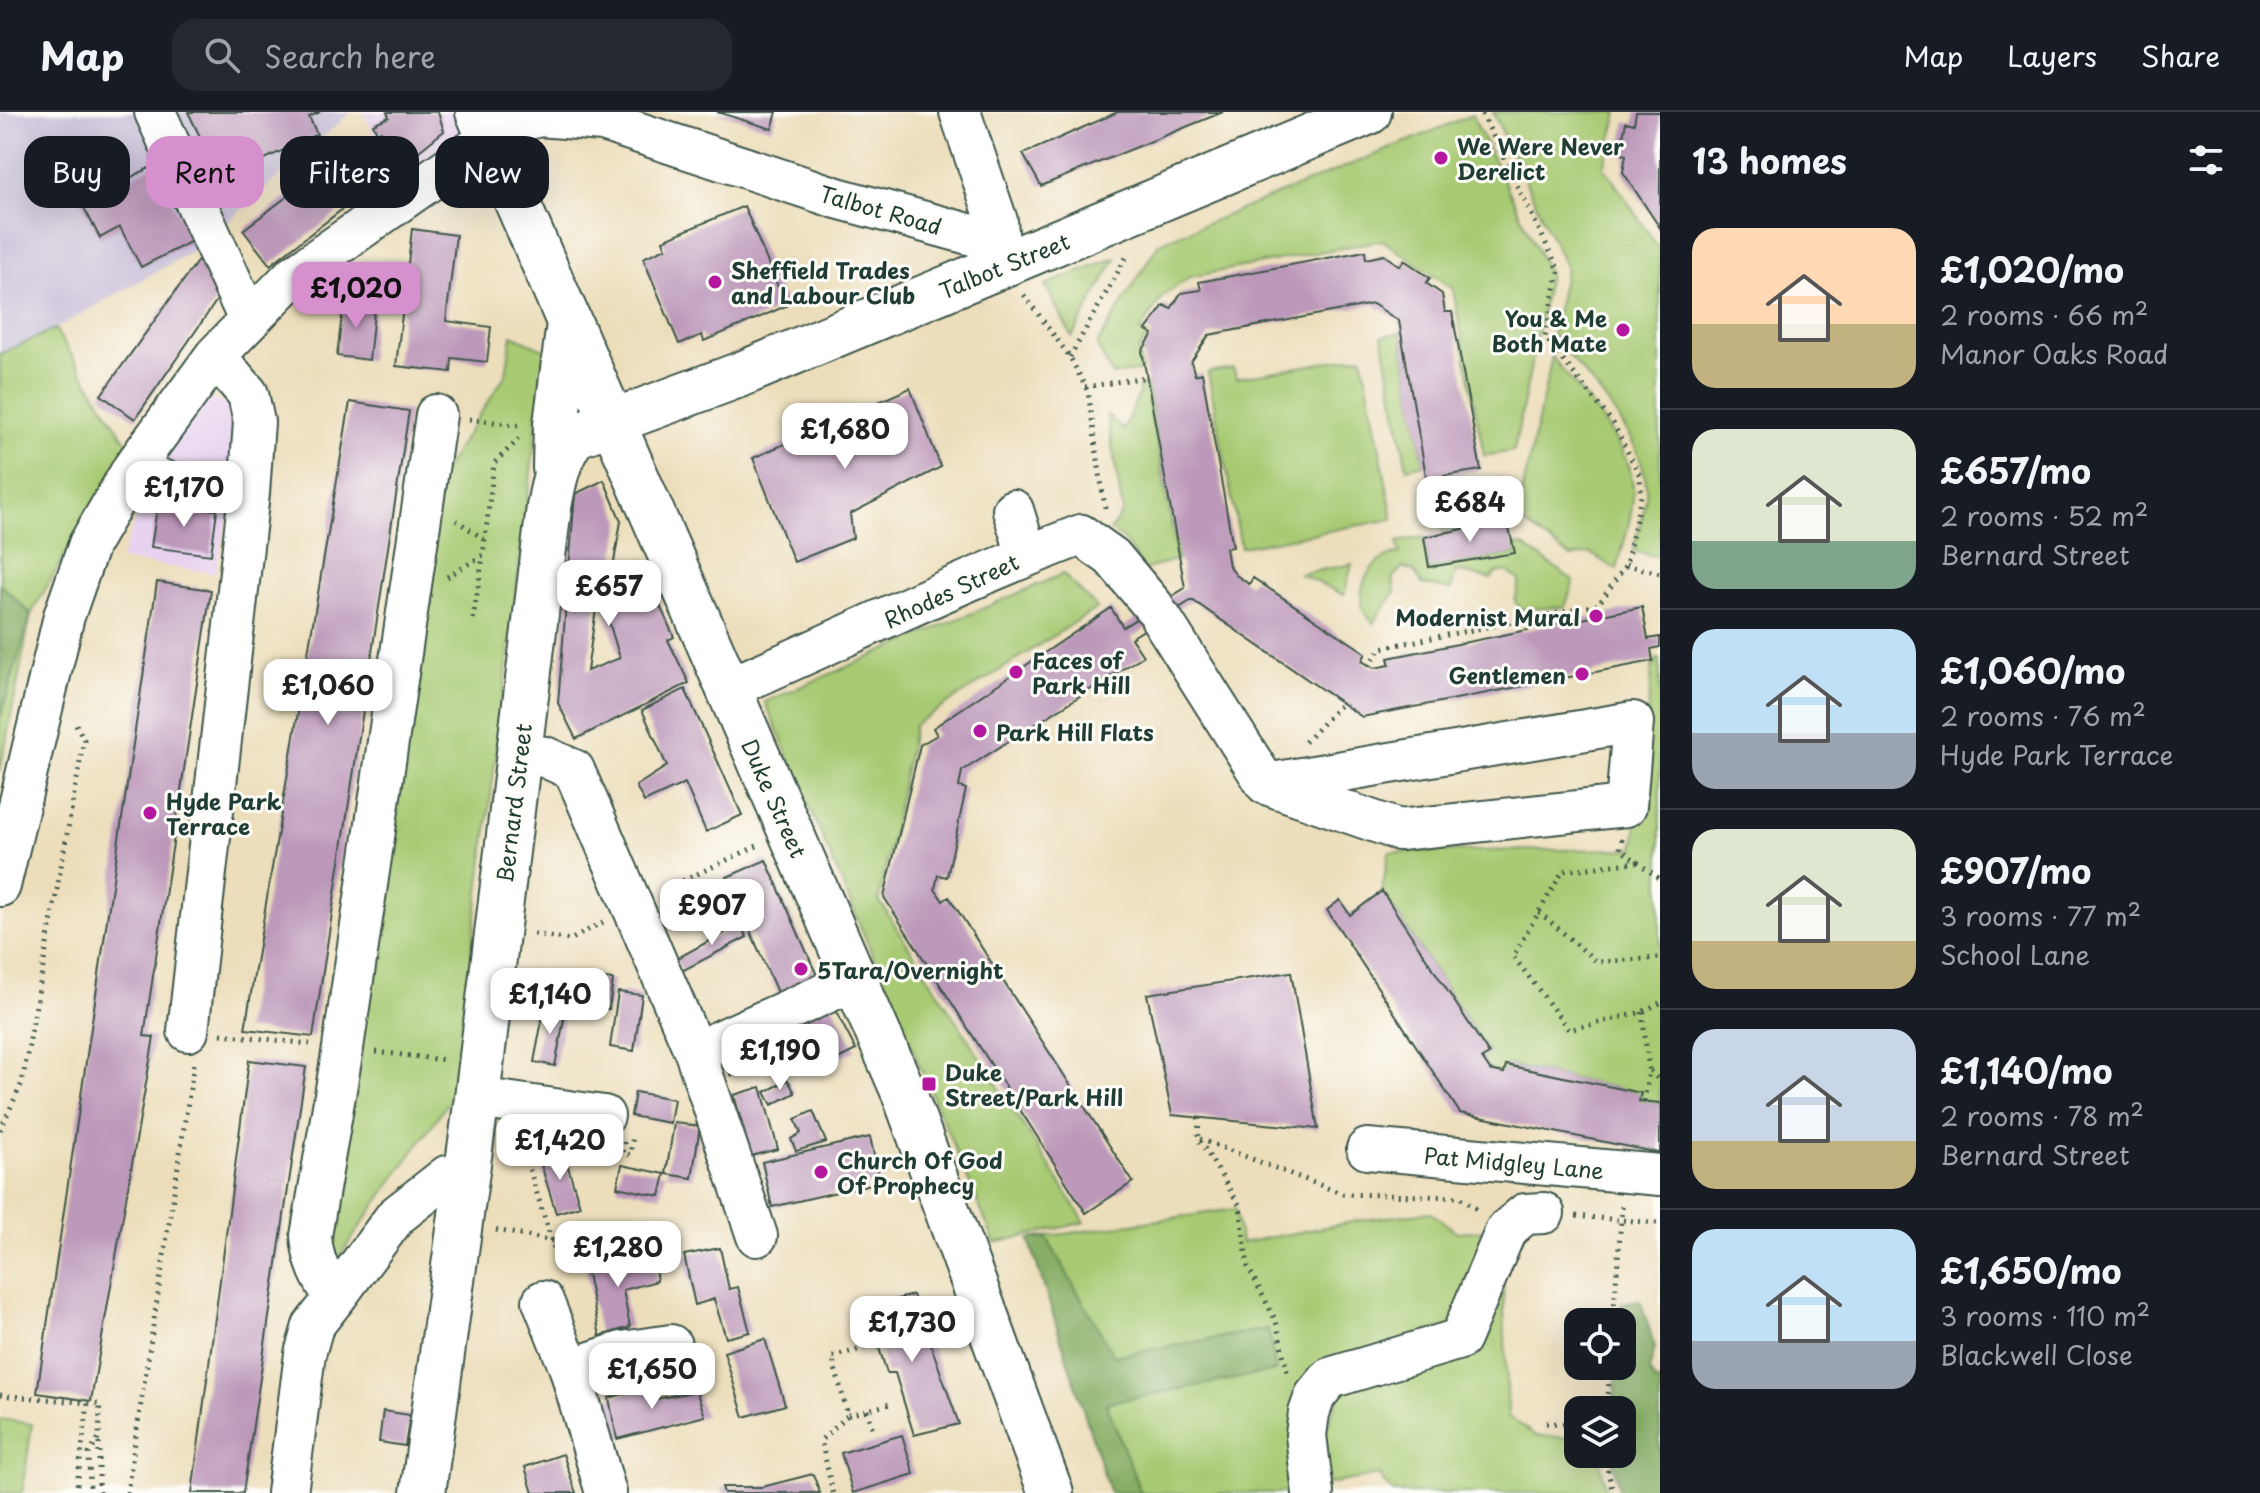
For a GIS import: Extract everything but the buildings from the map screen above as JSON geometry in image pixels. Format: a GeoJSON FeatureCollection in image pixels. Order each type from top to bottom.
{"type":"FeatureCollection","features":[{"type":"Feature","properties":{"kind":"main road","name":"Talbot Street"},"geometry":{"type":"LineString","coordinates":[[552,490],[564,449],[574,436],[739,375],[1000,254],[1158,201],[1357,114]]}},
{"type":"Feature","properties":{"kind":"main road","name":"Duke Street"},"geometry":{"type":"LineString","coordinates":[[484,125],[904,1093],[1051,1493]]}},
{"type":"Feature","properties":{"kind":"main road"},"geometry":{"type":"LineString","coordinates":[[552,490],[556,424],[569,323]]}},
{"type":"Feature","properties":{"kind":"main road","name":"Bernard Street"},"geometry":{"type":"LineString","coordinates":[[423,1493],[467,1175],[497,1101],[498,928],[552,490]]}},
{"type":"Feature","properties":{"kind":"street"},"geometry":{"type":"LineString","coordinates":[[155,112],[249,320]]}},
{"type":"Feature","properties":{"kind":"street"},"geometry":{"type":"LineString","coordinates":[[960,112],[987,186],[1000,254]]}},
{"type":"Feature","properties":{"kind":"street","name":"Talbot Road"},"geometry":{"type":"LineString","coordinates":[[0,886],[49,669],[89,544],[151,476],[215,356],[292,277],[484,125],[509,125],[540,114],[603,121],[841,183],[1000,254]]}},
{"type":"Feature","properties":{"kind":"street"},"geometry":{"type":"LineString","coordinates":[[188,1031],[249,493],[254,422],[248,394],[215,356]]}},
{"type":"Feature","properties":{"kind":"street"},"geometry":{"type":"LineString","coordinates":[[335,1298],[318,1272],[312,1256],[311,1236],[345,1033],[436,415]]}},
{"type":"Feature","properties":{"kind":"street"},"geometry":{"type":"LineString","coordinates":[[1013,510],[1027,555]]}},
{"type":"Feature","properties":{"kind":"street","name":"Rhodes Street"},"geometry":{"type":"LineString","coordinates":[[727,689],[1027,555],[1081,535],[1112,557],[1158,613],[1266,784]]}},
{"type":"Feature","properties":{"kind":"street"},"geometry":{"type":"LineString","coordinates":[[1633,722],[1626,806],[1399,830],[1266,784],[1633,722]]}},
{"type":"Feature","properties":{"kind":"street"},"geometry":{"type":"LineString","coordinates":[[520,753],[545,757],[574,770],[695,1052],[757,1236]]}},
{"type":"Feature","properties":{"kind":"street"},"geometry":{"type":"LineString","coordinates":[[695,1052],[853,981]]}},
{"type":"Feature","properties":{"kind":"street"},"geometry":{"type":"LineString","coordinates":[[497,1101],[604,1116]]}},
{"type":"Feature","properties":{"kind":"street","name":"Pat Midgley Lane"},"geometry":{"type":"LineString","coordinates":[[1367,1149],[1660,1175]]}},
{"type":"Feature","properties":{"kind":"street"},"geometry":{"type":"LineString","coordinates":[[287,1493],[305,1354],[313,1326],[396,1216],[447,1176],[467,1175]]}},
{"type":"Feature","properties":{"kind":"street"},"geometry":{"type":"LineString","coordinates":[[1313,1493],[1306,1435],[1315,1396],[1330,1378],[1460,1339],[1506,1230],[1525,1214],[1544,1213]]}},
{"type":"Feature","properties":{"kind":"street"},"geometry":{"type":"LineString","coordinates":[[543,1301],[570,1369],[606,1493]]}},
{"type":"Feature","properties":{"kind":"street"},"geometry":{"type":"LineString","coordinates":[[570,1369],[622,1352],[671,1345]]}},
{"type":"Feature","properties":{"kind":"path"},"geometry":{"type":"LineString","coordinates":[[1369,666],[1381,648],[1598,605],[1626,565],[1641,496],[1635,461],[1604,410],[1545,337],[1559,270],[1481,112]]}},
{"type":"Feature","properties":{"kind":"path"},"geometry":{"type":"LineString","coordinates":[[1070,357],[1158,201]]}},
{"type":"Feature","properties":{"kind":"path"},"geometry":{"type":"LineString","coordinates":[[1000,254],[1070,357],[1085,387],[1112,557]]}},
{"type":"Feature","properties":{"kind":"path"},"geometry":{"type":"LineString","coordinates":[[1085,387],[1147,377]]}},
{"type":"Feature","properties":{"kind":"path"},"geometry":{"type":"LineString","coordinates":[[436,415],[531,427],[494,463],[473,619]]}},
{"type":"Feature","properties":{"kind":"path"},"geometry":{"type":"LineString","coordinates":[[408,601],[483,555]]}},
{"type":"Feature","properties":{"kind":"path"},"geometry":{"type":"LineString","coordinates":[[1626,565],[1660,573]]}},
{"type":"Feature","properties":{"kind":"path"},"geometry":{"type":"LineString","coordinates":[[0,1130],[22,1083],[84,740],[49,669]]}},
{"type":"Feature","properties":{"kind":"path"},"geometry":{"type":"LineString","coordinates":[[1626,806],[1620,849],[1660,879]]}},
{"type":"Feature","properties":{"kind":"path"},"geometry":{"type":"LineString","coordinates":[[498,928],[570,940],[631,906],[790,830]]}},
{"type":"Feature","properties":{"kind":"path"},"geometry":{"type":"LineString","coordinates":[[1638,862],[1563,871],[1513,956],[1569,1030],[1642,1012],[1660,1003]]}},
{"type":"Feature","properties":{"kind":"path"},"geometry":{"type":"LineString","coordinates":[[1539,912],[1597,962],[1660,958]]}},
{"type":"Feature","properties":{"kind":"path"},"geometry":{"type":"LineString","coordinates":[[1642,1012],[1649,1070],[1644,1102]]}},
{"type":"Feature","properties":{"kind":"path"},"geometry":{"type":"LineString","coordinates":[[127,1493],[195,1068],[188,1031],[271,1039]]}},
{"type":"Feature","properties":{"kind":"path"},"geometry":{"type":"LineString","coordinates":[[391,1054],[430,1060]]}},
{"type":"Feature","properties":{"kind":"path"},"geometry":{"type":"LineString","coordinates":[[1649,1070],[1660,1081]]}},
{"type":"Feature","properties":{"kind":"path"},"geometry":{"type":"LineString","coordinates":[[497,1101],[515,1123],[554,1241],[566,1289],[543,1301]]}},
{"type":"Feature","properties":{"kind":"path"},"geometry":{"type":"LineString","coordinates":[[1199,1118],[1198,1138],[1240,1206],[1248,1267],[1276,1321],[1291,1389]]}},
{"type":"Feature","properties":{"kind":"path"},"geometry":{"type":"LineString","coordinates":[[1198,1138],[1343,1194],[1460,1197],[1506,1230]]}},
{"type":"Feature","properties":{"kind":"path"},"geometry":{"type":"LineString","coordinates":[[1544,1213],[1657,1223]]}},
{"type":"Feature","properties":{"kind":"path"},"geometry":{"type":"LineString","coordinates":[[1614,1308],[1621,1220]]}},
{"type":"Feature","properties":{"kind":"path"},"geometry":{"type":"LineString","coordinates":[[459,1222],[554,1241]]}},
{"type":"Feature","properties":{"kind":"path"},"geometry":{"type":"LineString","coordinates":[[848,1415],[832,1357],[871,1346]]}},
{"type":"Feature","properties":{"kind":"path"},"geometry":{"type":"LineString","coordinates":[[0,1395],[100,1404],[99,1493]]}},
{"type":"Feature","properties":{"kind":"path"},"geometry":{"type":"LineString","coordinates":[[76,1493],[88,1403]]}},
{"type":"Feature","properties":{"kind":"path"},"geometry":{"type":"LineString","coordinates":[[833,1493],[821,1440],[848,1415],[894,1403]]}},
{"type":"Feature","properties":{"kind":"path"},"geometry":{"type":"LineString","coordinates":[[867,1410],[874,1433]]}},
{"type":"Feature","properties":{"kind":"path"},"geometry":{"type":"LineString","coordinates":[[1546,1423],[1564,1424]]}},
{"type":"Feature","properties":{"kind":"path"},"geometry":{"type":"LineString","coordinates":[[90,1493],[89,1454],[99,1438]]}},
{"type":"Feature","properties":{"kind":"path"},"geometry":{"type":"LineString","coordinates":[[1607,1468],[1613,1493]]}},
{"type":"Feature","properties":{"kind":"shaded area"},"geometry":{"type":"Polygon","coordinates":[[[0,112],[351,112],[324,136],[280,136],[280,175],[264,190],[264,136],[146,136],[146,208],[244,208],[201,246],[55,329],[0,354],[0,112]]]}},
{"type":"Feature","properties":{"kind":"shaded area"},"geometry":{"type":"Polygon","coordinates":[[[363,112],[479,112],[489,136],[435,136],[435,176],[419,188],[419,136],[376,136],[363,112]]]}},
{"type":"Feature","properties":{"kind":"shaded area"},"geometry":{"type":"Polygon","coordinates":[[[207,398],[229,404],[243,425],[234,493],[215,573],[120,560],[152,478],[182,422],[207,398]]]}},
{"type":"Feature","properties":{"kind":"green space"},"geometry":{"type":"Polygon","coordinates":[[[1493,112],[1618,112],[1604,167],[1660,250],[1660,557],[1633,551],[1644,510],[1645,476],[1638,455],[1613,411],[1552,335],[1566,268],[1493,112]]]}},
{"type":"Feature","properties":{"kind":"green space"},"geometry":{"type":"Polygon","coordinates":[[[1472,115],[1549,274],[1514,451],[1484,456],[1453,289],[1382,240],[1190,277],[1163,296],[1140,331],[1148,336],[1138,351],[1142,371],[1112,375],[1097,345],[1159,243],[1472,115]]]}},
{"type":"Feature","properties":{"kind":"green space"},"geometry":{"type":"Polygon","coordinates":[[[1116,258],[1072,337],[1045,285],[1116,258]]]}},
{"type":"Feature","properties":{"kind":"green space"},"geometry":{"type":"Polygon","coordinates":[[[55,329],[129,446],[31,614],[0,772],[0,354],[55,329]]]}},
{"type":"Feature","properties":{"kind":"green space"},"geometry":{"type":"Polygon","coordinates":[[[1401,333],[1424,464],[1407,468],[1382,336],[1401,333]]]}},
{"type":"Feature","properties":{"kind":"green space"},"geometry":{"type":"Polygon","coordinates":[[[512,335],[546,350],[454,1094],[338,1258],[328,1231],[436,482],[506,374],[512,335]]]}},
{"type":"Feature","properties":{"kind":"green space"},"geometry":{"type":"Polygon","coordinates":[[[1362,356],[1393,519],[1241,547],[1208,372],[1233,368],[1237,378],[1362,356]]]}},
{"type":"Feature","properties":{"kind":"green space"},"geometry":{"type":"Polygon","coordinates":[[[1552,357],[1604,422],[1626,459],[1632,478],[1631,514],[1617,570],[1590,553],[1571,557],[1515,517],[1443,531],[1439,516],[1520,502],[1552,357]]]}},
{"type":"Feature","properties":{"kind":"green space"},"geometry":{"type":"Polygon","coordinates":[[[1147,385],[1178,559],[1144,570],[1122,538],[1110,530],[1123,512],[1107,415],[1123,430],[1139,394],[1139,387],[1147,385]]]}},
{"type":"Feature","properties":{"kind":"green space"},"geometry":{"type":"Polygon","coordinates":[[[1423,537],[1429,569],[1517,554],[1515,545],[1524,546],[1574,581],[1565,607],[1521,609],[1515,601],[1520,581],[1507,571],[1496,573],[1491,579],[1456,571],[1451,590],[1422,584],[1414,571],[1403,567],[1393,577],[1395,592],[1373,623],[1362,609],[1361,599],[1369,573],[1381,560],[1400,553],[1397,542],[1423,537]]]}},
{"type":"Feature","properties":{"kind":"green space"},"geometry":{"type":"Polygon","coordinates":[[[1352,564],[1344,595],[1300,574],[1352,564]]]}},
{"type":"Feature","properties":{"kind":"green space"},"geometry":{"type":"Polygon","coordinates":[[[1063,574],[1097,608],[914,725],[879,900],[1085,1222],[995,1243],[765,702],[1063,574]]]}},
{"type":"Feature","properties":{"kind":"green space"},"geometry":{"type":"Polygon","coordinates":[[[0,584],[31,614],[0,718],[0,584]]]}},
{"type":"Feature","properties":{"kind":"green space"},"geometry":{"type":"Polygon","coordinates":[[[1660,659],[1660,1103],[1639,1101],[1640,1093],[1507,1065],[1504,1073],[1490,1070],[1482,1058],[1489,1053],[1382,891],[1389,852],[1634,849],[1653,661],[1660,659]]]}},
{"type":"Feature","properties":{"kind":"green space"},"geometry":{"type":"Polygon","coordinates":[[[1235,1209],[1241,1243],[1362,1220],[1430,1212],[1457,1232],[1488,1230],[1457,1323],[1310,1371],[1290,1493],[1110,1493],[1029,1239],[1235,1209]]]}},
{"type":"Feature","properties":{"kind":"green space"},"geometry":{"type":"Polygon","coordinates":[[[1047,1238],[1114,1356],[1268,1329],[1276,1371],[1106,1403],[1141,1493],[1110,1493],[1029,1239],[1047,1238]]]}},
{"type":"Feature","properties":{"kind":"green space"},"geometry":{"type":"Polygon","coordinates":[[[1503,1282],[1508,1416],[1536,1436],[1564,1437],[1564,1468],[1601,1468],[1607,1493],[1393,1493],[1378,1475],[1328,1484],[1319,1449],[1341,1389],[1471,1352],[1503,1282]]]}},
{"type":"Feature","properties":{"kind":"green space"},"geometry":{"type":"Polygon","coordinates":[[[1640,1300],[1655,1347],[1649,1371],[1655,1381],[1660,1381],[1660,1493],[1620,1493],[1614,1468],[1636,1468],[1636,1396],[1615,1396],[1616,1380],[1636,1380],[1636,1308],[1621,1308],[1621,1303],[1640,1300]]]}},
{"type":"Feature","properties":{"kind":"green space"},"geometry":{"type":"Polygon","coordinates":[[[0,1419],[32,1424],[22,1493],[0,1493],[0,1419]]]}},
{"type":"Feature","properties":{"kind":"place","name":"We Were Never Derelict"},"geometry":{"type":"Point","coordinates":[1441,158]}},
{"type":"Feature","properties":{"kind":"place","name":"Sheffield Trades and Labour Club"},"geometry":{"type":"Point","coordinates":[715,282]}},
{"type":"Feature","properties":{"kind":"place","name":"You & Me Both Mate"},"geometry":{"type":"Point","coordinates":[1623,330]}},
{"type":"Feature","properties":{"kind":"place","name":"Modernist Mural"},"geometry":{"type":"Point","coordinates":[1596,616]}},
{"type":"Feature","properties":{"kind":"place","name":"Faces of Park Hill"},"geometry":{"type":"Point","coordinates":[1016,672]}},
{"type":"Feature","properties":{"kind":"place","name":"Gentlemen"},"geometry":{"type":"Point","coordinates":[1582,674]}},
{"type":"Feature","properties":{"kind":"place","name":"Park Hill Flats"},"geometry":{"type":"Point","coordinates":[980,731]}},
{"type":"Feature","properties":{"kind":"place","name":"Hyde Park Terrace"},"geometry":{"type":"Point","coordinates":[150,813]}},
{"type":"Feature","properties":{"kind":"place","name":"5Tara/Overnight"},"geometry":{"type":"Point","coordinates":[801,969]}},
{"type":"Feature","properties":{"kind":"place","name":"Duke Street/Park Hill"},"geometry":{"type":"Point","coordinates":[929,1084]}},
{"type":"Feature","properties":{"kind":"place","name":"Church Of God Of Prophecy"},"geometry":{"type":"Point","coordinates":[821,1172]}}]}
